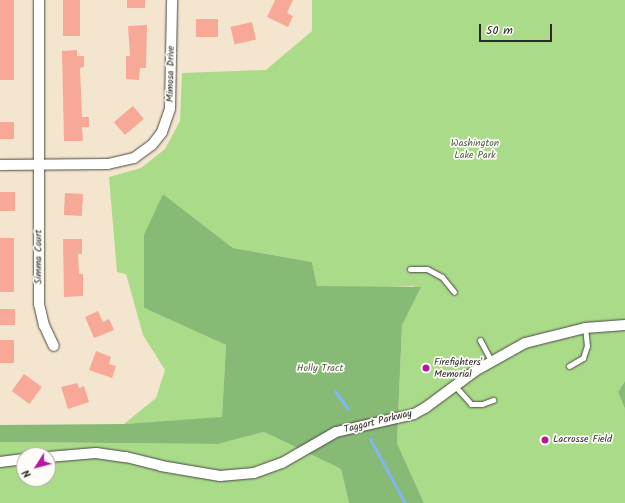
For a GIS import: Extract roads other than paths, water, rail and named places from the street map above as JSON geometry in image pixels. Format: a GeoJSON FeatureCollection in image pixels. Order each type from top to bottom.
{"type":"FeatureCollection","features":[{"type":"Feature","properties":{"kind":"street"},"geometry":{"type":"LineString","coordinates":[[39,0],[40,164]]}},
{"type":"Feature","properties":{"kind":"street","name":"Mimosa Drive"},"geometry":{"type":"LineString","coordinates":[[0,165],[118,163],[140,155],[157,139],[166,125],[170,109],[172,0]]}},
{"type":"Feature","properties":{"kind":"street","name":"Simma Court"},"geometry":{"type":"LineString","coordinates":[[40,164],[39,304],[44,325],[54,346]]}},
{"type":"Feature","properties":{"kind":"street","name":"Taggart Parkway"},"geometry":{"type":"LineString","coordinates":[[56,456],[96,453],[126,457],[161,466],[220,476],[254,473],[282,463],[336,432],[414,414],[491,361],[525,343],[585,328],[625,325]]}},
{"type":"Feature","properties":{"kind":"street"},"geometry":{"type":"LineString","coordinates":[[0,462],[16,461]]}},
{"type":"Feature","properties":{"kind":"lane"},"geometry":{"type":"LineString","coordinates":[[410,269],[427,269],[442,278],[454,292]]}},
{"type":"Feature","properties":{"kind":"lane"},"geometry":{"type":"LineString","coordinates":[[569,366],[583,358],[587,346],[585,328]]}},
{"type":"Feature","properties":{"kind":"lane"},"geometry":{"type":"LineString","coordinates":[[480,340],[491,361]]}},
{"type":"Feature","properties":{"kind":"lane"},"geometry":{"type":"LineString","coordinates":[[455,386],[471,404],[482,404],[493,400]]}},
{"type":"Feature","properties":{"kind":"waterway"},"geometry":{"type":"LineString","coordinates":[[335,391],[348,409]]}},
{"type":"Feature","properties":{"kind":"waterway"},"geometry":{"type":"LineString","coordinates":[[370,439],[405,503]]}},
{"type":"Feature","properties":{"kind":"place","name":"Firefighters' Memorial"},"geometry":{"type":"Point","coordinates":[426,368]}},
{"type":"Feature","properties":{"kind":"place","name":"Lacrosse Field"},"geometry":{"type":"Point","coordinates":[545,440]}},
{"type":"Feature","properties":{"kind":"park label","name":"Washington Lake Park"},"geometry":{"type":"Point","coordinates":[475,148]}},
{"type":"Feature","properties":{"kind":"park label","name":"Holly Tract"},"geometry":{"type":"Point","coordinates":[320,369]}}]}
